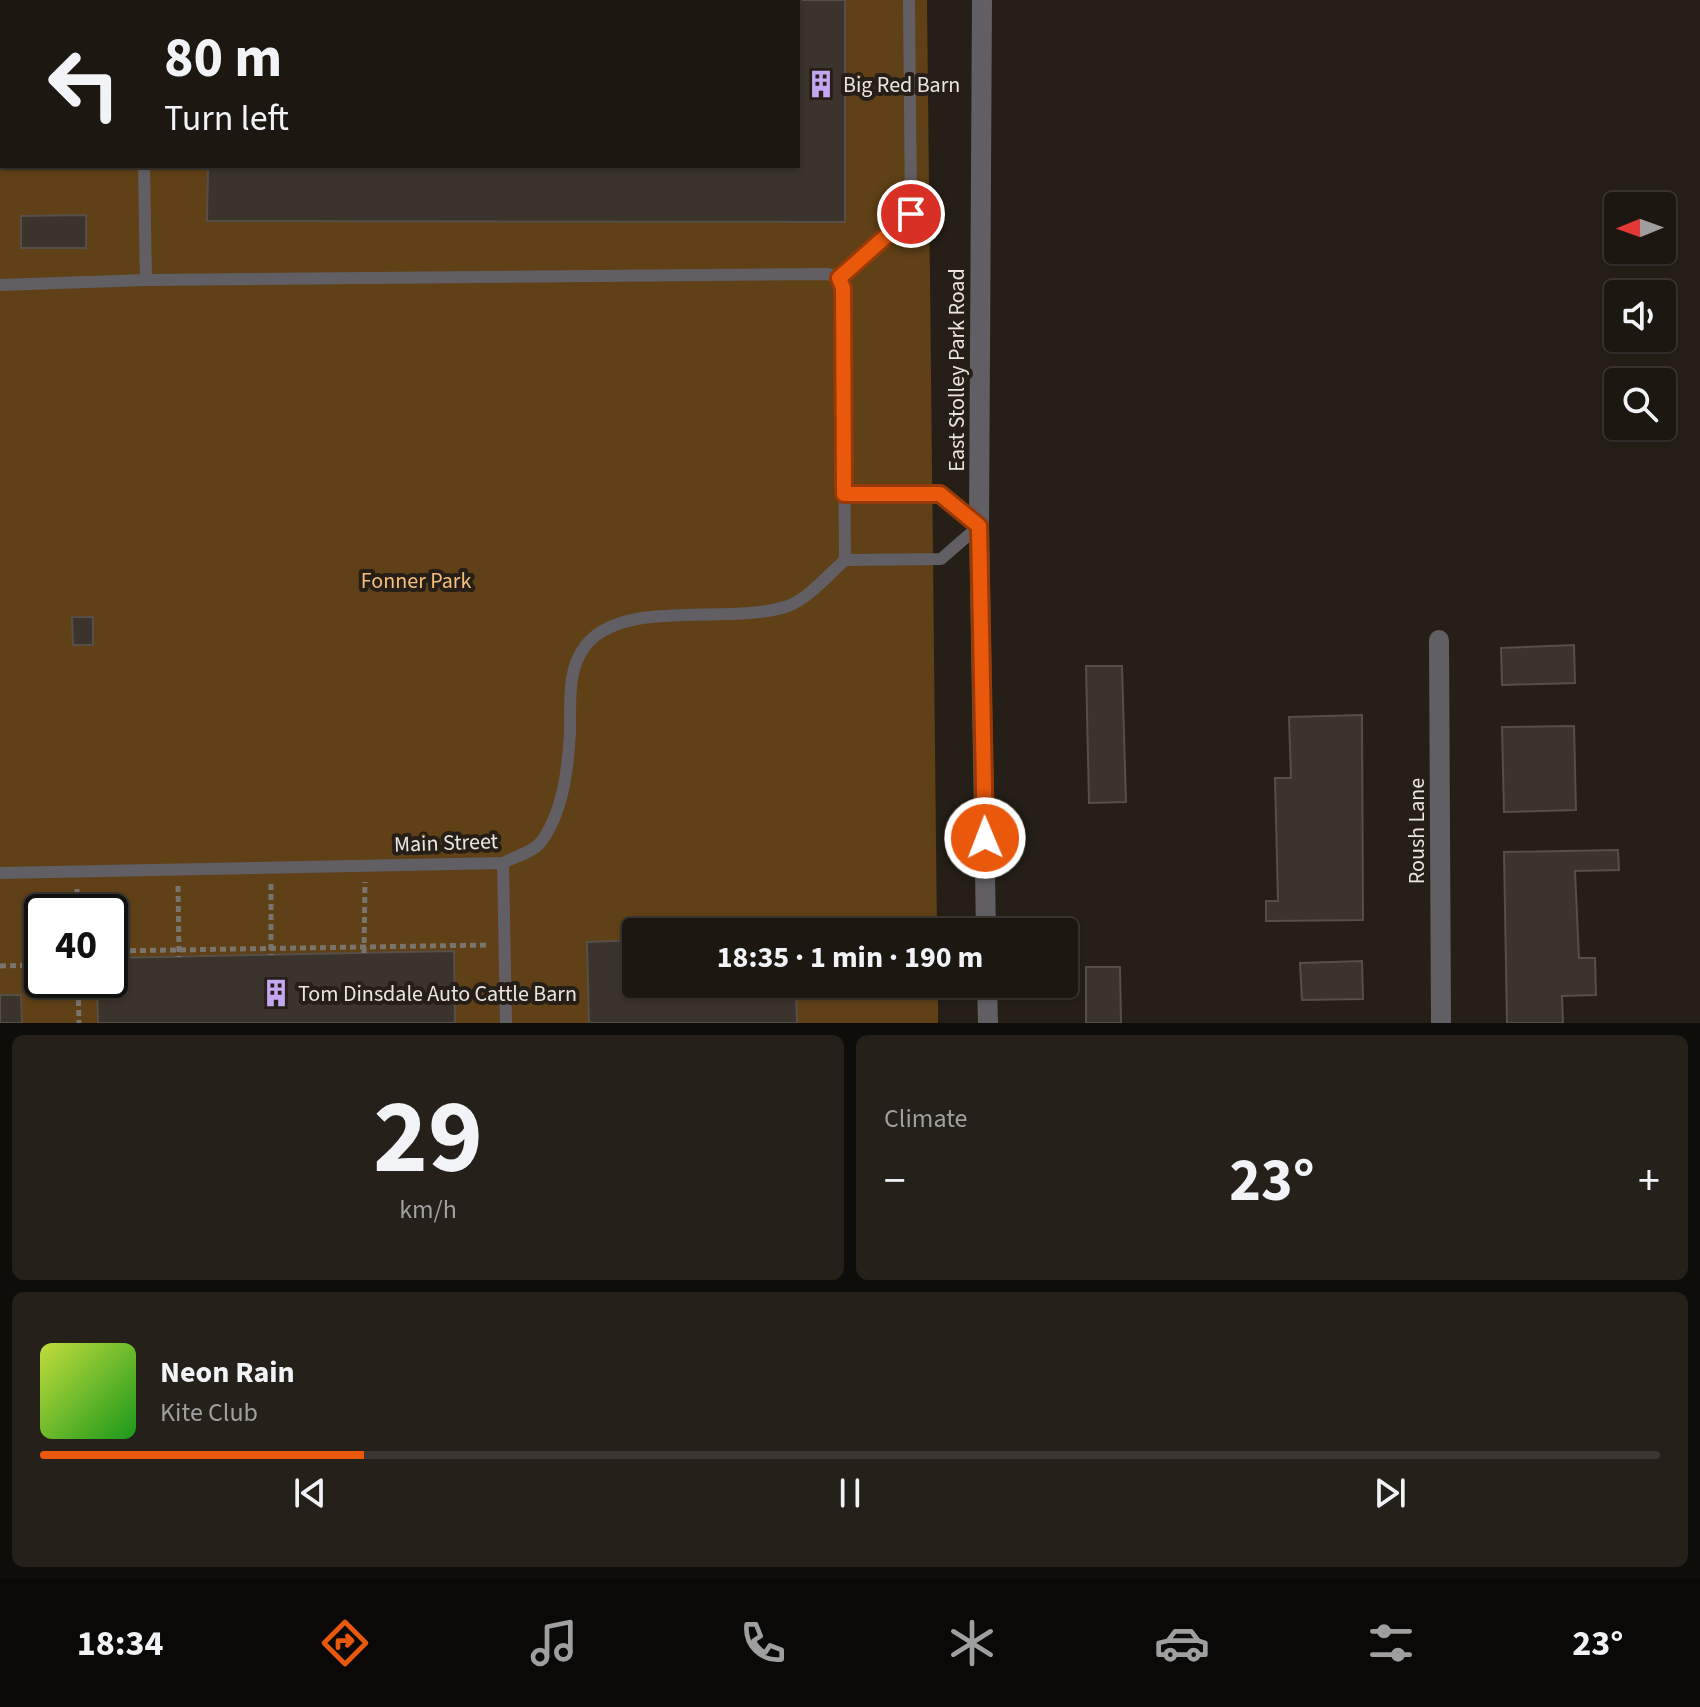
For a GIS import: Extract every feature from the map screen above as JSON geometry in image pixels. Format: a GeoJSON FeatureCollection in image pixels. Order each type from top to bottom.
{"type":"FeatureCollection","features":[{"type":"Feature","properties":{"kind":"street","name":"East Stolley Park Road"},"geometry":{"type":"LineString","coordinates":[[982,0],[979,526],[986,918]]}},
{"type":"Feature","properties":{"kind":"street","name":"Roush Lane"},"geometry":{"type":"LineString","coordinates":[[1439,640],[1441,1023]]}},
{"type":"Feature","properties":{"kind":"street"},"geometry":{"type":"LineString","coordinates":[[987,998],[988,1023]]}},
{"type":"Feature","properties":{"kind":"lane"},"geometry":{"type":"LineString","coordinates":[[839,278],[911,214],[909,0]]}},
{"type":"Feature","properties":{"kind":"lane"},"geometry":{"type":"LineString","coordinates":[[144,168],[146,280]]}},
{"type":"Feature","properties":{"kind":"lane"},"geometry":{"type":"LineString","coordinates":[[0,285],[146,280],[828,274],[839,278],[843,288],[844,494],[845,560],[941,559],[979,526],[940,494],[844,494]]}},
{"type":"Feature","properties":{"kind":"lane","name":"Main Street"},"geometry":{"type":"LineString","coordinates":[[0,873],[503,863],[539,845],[558,811],[570,738],[572,672],[584,647],[604,627],[625,619],[752,615],[792,604],[845,560]]}},
{"type":"Feature","properties":{"kind":"lane"},"geometry":{"type":"LineString","coordinates":[[503,863],[506,1023]]}},
{"type":"Feature","properties":{"kind":"path"},"geometry":{"type":"LineString","coordinates":[[364,950],[365,865]]}},
{"type":"Feature","properties":{"kind":"path"},"geometry":{"type":"LineString","coordinates":[[271,867],[271,952]]}},
{"type":"Feature","properties":{"kind":"path"},"geometry":{"type":"LineString","coordinates":[[178,869],[179,953]]}},
{"type":"Feature","properties":{"kind":"path"},"geometry":{"type":"LineString","coordinates":[[128,952],[271,952],[505,945]]}},
{"type":"Feature","properties":{"kind":"path"},"geometry":{"type":"LineString","coordinates":[[0,966],[24,965]]}},
{"type":"Feature","properties":{"kind":"path"},"geometry":{"type":"LineString","coordinates":[[78,998],[79,1023]]}},
{"type":"Feature","properties":{"kind":"green space","name":"Fonner Park"},"geometry":{"type":"Polygon","coordinates":[[[800,0],[927,0],[937,918],[622,918],[622,998],[938,998],[938,1023],[0,1023],[0,168],[800,168],[800,0]]]}},
{"type":"Feature","properties":{"kind":"building","name":"Big Red Barn"},"geometry":{"type":"Polygon","coordinates":[[[800,0],[845,0],[845,222],[207,221],[208,168],[800,168],[800,0]]]}},
{"type":"Feature","properties":{"kind":"building"},"geometry":{"type":"Polygon","coordinates":[[[86,215],[86,248],[21,248],[21,216],[86,215]]]}},
{"type":"Feature","properties":{"kind":"building"},"geometry":{"type":"Polygon","coordinates":[[[72,617],[93,617],[93,645],[73,645],[72,617]]]}},
{"type":"Feature","properties":{"kind":"building"},"geometry":{"type":"Polygon","coordinates":[[[1574,645],[1575,683],[1502,685],[1501,648],[1574,645]]]}},
{"type":"Feature","properties":{"kind":"building"},"geometry":{"type":"Polygon","coordinates":[[[1086,666],[1122,666],[1126,802],[1089,803],[1086,666]]]}},
{"type":"Feature","properties":{"kind":"building"},"geometry":{"type":"Polygon","coordinates":[[[1362,715],[1363,920],[1266,921],[1266,901],[1278,901],[1275,778],[1291,778],[1289,717],[1362,715]]]}},
{"type":"Feature","properties":{"kind":"building"},"geometry":{"type":"Polygon","coordinates":[[[1574,726],[1576,810],[1504,812],[1502,727],[1574,726]]]}},
{"type":"Feature","properties":{"kind":"building"},"geometry":{"type":"Polygon","coordinates":[[[1618,850],[1619,870],[1575,871],[1579,958],[1595,958],[1596,995],[1562,996],[1563,1023],[1507,1023],[1504,852],[1618,850]]]}},
{"type":"Feature","properties":{"kind":"building"},"geometry":{"type":"Polygon","coordinates":[[[622,941],[622,998],[796,998],[797,1023],[589,1023],[587,942],[622,941]]]}},
{"type":"Feature","properties":{"kind":"building","name":"Tom Dinsdale Auto Cattle Barn"},"geometry":{"type":"Polygon","coordinates":[[[454,951],[455,1023],[98,1023],[97,998],[128,998],[128,958],[454,951]]]}},
{"type":"Feature","properties":{"kind":"building"},"geometry":{"type":"Polygon","coordinates":[[[1362,961],[1363,999],[1302,1000],[1300,963],[1362,961]]]}},
{"type":"Feature","properties":{"kind":"building"},"geometry":{"type":"Polygon","coordinates":[[[1086,967],[1120,967],[1121,1023],[1086,1023],[1086,967]]]}},
{"type":"Feature","properties":{"kind":"building"},"geometry":{"type":"Polygon","coordinates":[[[0,995],[21,995],[22,1023],[0,1023],[0,995]]]}},
{"type":"Feature","properties":{"kind":"place","name":"Big Red Barn"},"geometry":{"type":"Point","coordinates":[821,84]}},
{"type":"Feature","properties":{"kind":"place","name":"Tom Dinsdale Auto Cattle Barn"},"geometry":{"type":"Point","coordinates":[276,993]}},
{"type":"Feature","properties":{"kind":"route"},"geometry":{"type":"LineString","coordinates":[[911,214],[839,278],[843,288],[844,494],[940,494],[979,526],[985,838]]}}]}
